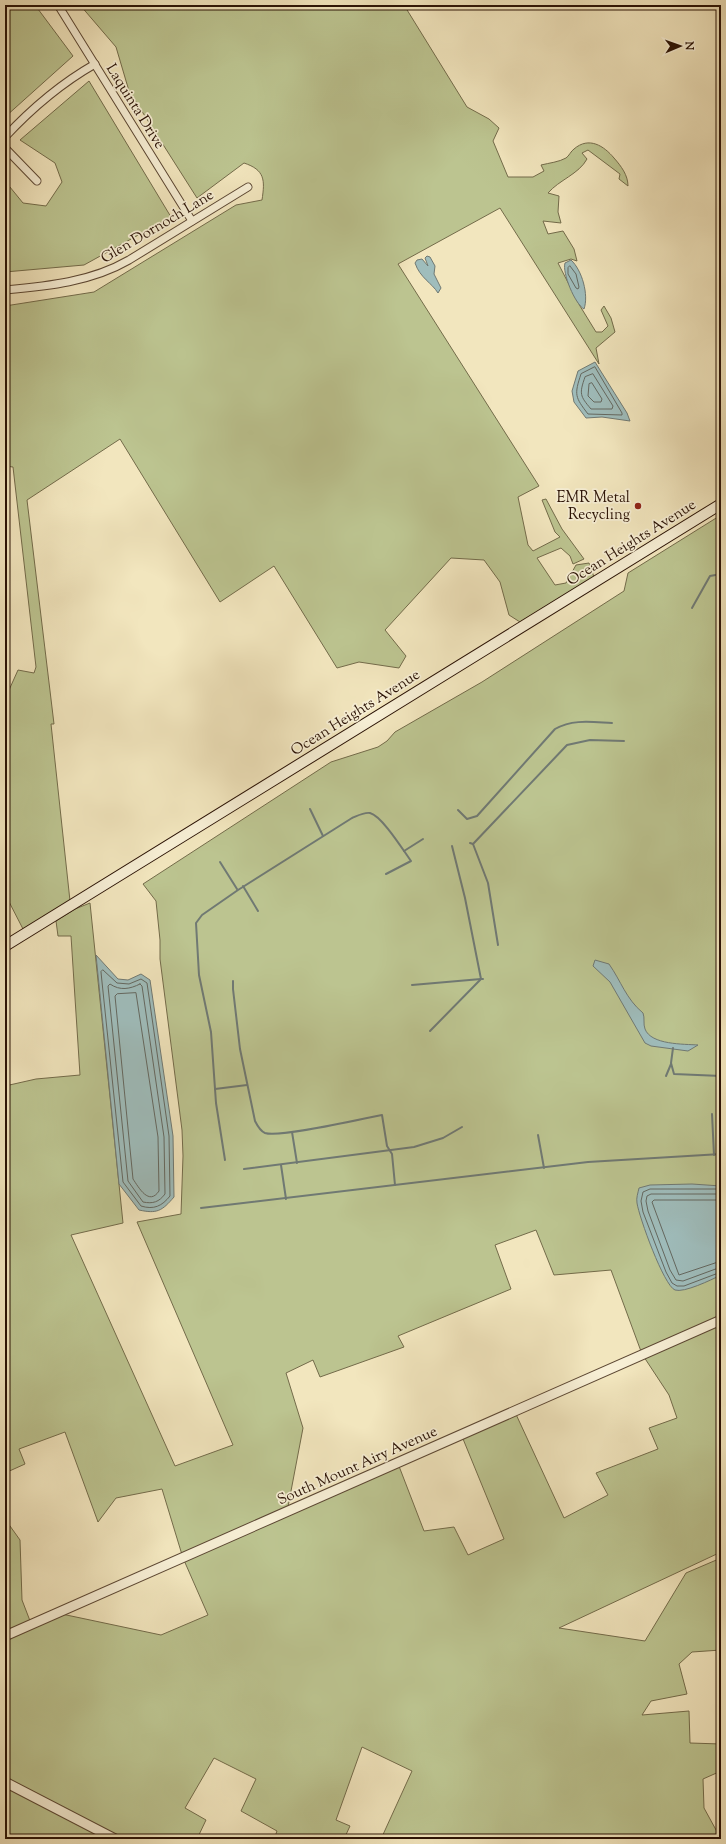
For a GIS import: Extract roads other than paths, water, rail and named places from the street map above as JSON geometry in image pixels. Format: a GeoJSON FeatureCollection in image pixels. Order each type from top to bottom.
{"type":"FeatureCollection","features":[{"type":"Feature","properties":{"kind":"main road","name":"Ocean Heights Avenue"},"geometry":{"type":"LineString","coordinates":[[5,946],[721,504]]}},
{"type":"Feature","properties":{"kind":"street","name":"Laquinta Drive"},"geometry":{"type":"LineString","coordinates":[[58,5],[192,221]]}},
{"type":"Feature","properties":{"kind":"street"},"geometry":{"type":"LineString","coordinates":[[5,137],[44,98],[68,80],[95,64]]}},
{"type":"Feature","properties":{"kind":"street"},"geometry":{"type":"LineString","coordinates":[[5,148],[37,181]]}},
{"type":"Feature","properties":{"kind":"street","name":"Glen Dornoch Lane"},"geometry":{"type":"LineString","coordinates":[[5,290],[72,282],[98,275],[120,266],[248,187]]}},
{"type":"Feature","properties":{"kind":"street","name":"South Mount Airy Avenue"},"geometry":{"type":"LineString","coordinates":[[5,1636],[721,1320]]}},
{"type":"Feature","properties":{"kind":"street"},"geometry":{"type":"LineString","coordinates":[[5,1782],[115,1839]]}},
{"type":"Feature","properties":{"kind":"water"},"geometry":{"type":"Polygon","coordinates":[[[427,256],[430,257],[435,266],[434,274],[441,288],[438,293],[420,273],[415,263],[417,260],[422,259],[428,266],[425,258],[427,256]]]}},
{"type":"Feature","properties":{"kind":"water"},"geometry":{"type":"Polygon","coordinates":[[[571,260],[575,264],[584,283],[586,297],[584,309],[580,306],[573,295],[565,274],[565,263],[571,260]]]}},
{"type":"Feature","properties":{"kind":"water"},"geometry":{"type":"Polygon","coordinates":[[[595,362],[627,413],[630,421],[602,417],[586,418],[574,402],[572,391],[578,371],[595,362]]]}},
{"type":"Feature","properties":{"kind":"water"},"geometry":{"type":"Polygon","coordinates":[[[96,955],[118,979],[128,980],[141,974],[150,980],[173,1136],[174,1197],[166,1206],[155,1211],[150,1212],[139,1210],[119,1184],[96,955]]]}},
{"type":"Feature","properties":{"kind":"water"},"geometry":{"type":"Polygon","coordinates":[[[595,960],[609,964],[632,1002],[643,1013],[644,1027],[648,1034],[668,1043],[698,1045],[688,1051],[651,1046],[645,1043],[610,982],[593,966],[595,960]]]}},
{"type":"Feature","properties":{"kind":"water"},"geometry":{"type":"Polygon","coordinates":[[[692,1184],[721,1186],[721,1275],[685,1290],[675,1290],[670,1286],[665,1277],[647,1236],[639,1211],[637,1197],[639,1188],[650,1185],[692,1184]]]}},
{"type":"Feature","properties":{"kind":"waterway"},"geometry":{"type":"LineString","coordinates":[[692,608],[710,576],[721,574]]}},
{"type":"Feature","properties":{"kind":"waterway"},"geometry":{"type":"LineString","coordinates":[[458,810],[467,819],[477,816],[555,729],[575,722],[612,723]]}},
{"type":"Feature","properties":{"kind":"waterway"},"geometry":{"type":"LineString","coordinates":[[473,844],[567,745],[590,740],[624,741]]}},
{"type":"Feature","properties":{"kind":"waterway"},"geometry":{"type":"LineString","coordinates":[[310,809],[323,836]]}},
{"type":"Feature","properties":{"kind":"waterway"},"geometry":{"type":"LineString","coordinates":[[225,1160],[216,1103],[211,1032],[199,975],[196,923],[202,915],[238,890],[352,818],[363,814],[370,813],[375,815],[392,834],[411,861],[386,874]]}},
{"type":"Feature","properties":{"kind":"waterway"},"geometry":{"type":"LineString","coordinates":[[404,851],[423,839]]}},
{"type":"Feature","properties":{"kind":"waterway"},"geometry":{"type":"LineString","coordinates":[[470,843],[473,844],[488,883],[498,945]]}},
{"type":"Feature","properties":{"kind":"waterway"},"geometry":{"type":"LineString","coordinates":[[452,846],[465,898],[481,979],[483,979]]}},
{"type":"Feature","properties":{"kind":"waterway"},"geometry":{"type":"LineString","coordinates":[[220,862],[237,889]]}},
{"type":"Feature","properties":{"kind":"waterway"},"geometry":{"type":"LineString","coordinates":[[243,886],[258,911]]}},
{"type":"Feature","properties":{"kind":"waterway"},"geometry":{"type":"LineString","coordinates":[[412,985],[481,979]]}},
{"type":"Feature","properties":{"kind":"waterway"},"geometry":{"type":"LineString","coordinates":[[430,1031],[481,979]]}},
{"type":"Feature","properties":{"kind":"waterway"},"geometry":{"type":"LineString","coordinates":[[233,981],[240,1049],[255,1121],[260,1129],[265,1133],[287,1133],[382,1115],[387,1146],[392,1154],[395,1185]]}},
{"type":"Feature","properties":{"kind":"waterway"},"geometry":{"type":"LineString","coordinates":[[673,1048],[671,1063],[674,1074],[721,1076]]}},
{"type":"Feature","properties":{"kind":"waterway"},"geometry":{"type":"LineString","coordinates":[[666,1076],[671,1064]]}},
{"type":"Feature","properties":{"kind":"waterway"},"geometry":{"type":"LineString","coordinates":[[215,1089],[247,1085]]}},
{"type":"Feature","properties":{"kind":"waterway"},"geometry":{"type":"LineString","coordinates":[[712,1114],[714,1155]]}},
{"type":"Feature","properties":{"kind":"waterway"},"geometry":{"type":"LineString","coordinates":[[244,1169],[414,1147],[443,1138],[462,1127]]}},
{"type":"Feature","properties":{"kind":"waterway"},"geometry":{"type":"LineString","coordinates":[[292,1132],[297,1163]]}},
{"type":"Feature","properties":{"kind":"waterway"},"geometry":{"type":"LineString","coordinates":[[538,1135],[544,1168]]}},
{"type":"Feature","properties":{"kind":"waterway"},"geometry":{"type":"LineString","coordinates":[[201,1208],[588,1162],[721,1154]]}},
{"type":"Feature","properties":{"kind":"waterway"},"geometry":{"type":"LineString","coordinates":[[281,1165],[286,1199]]}},
{"type":"Feature","properties":{"kind":"place","name":"EMR Metal Recycling"},"geometry":{"type":"Point","coordinates":[638,506]}}]}
